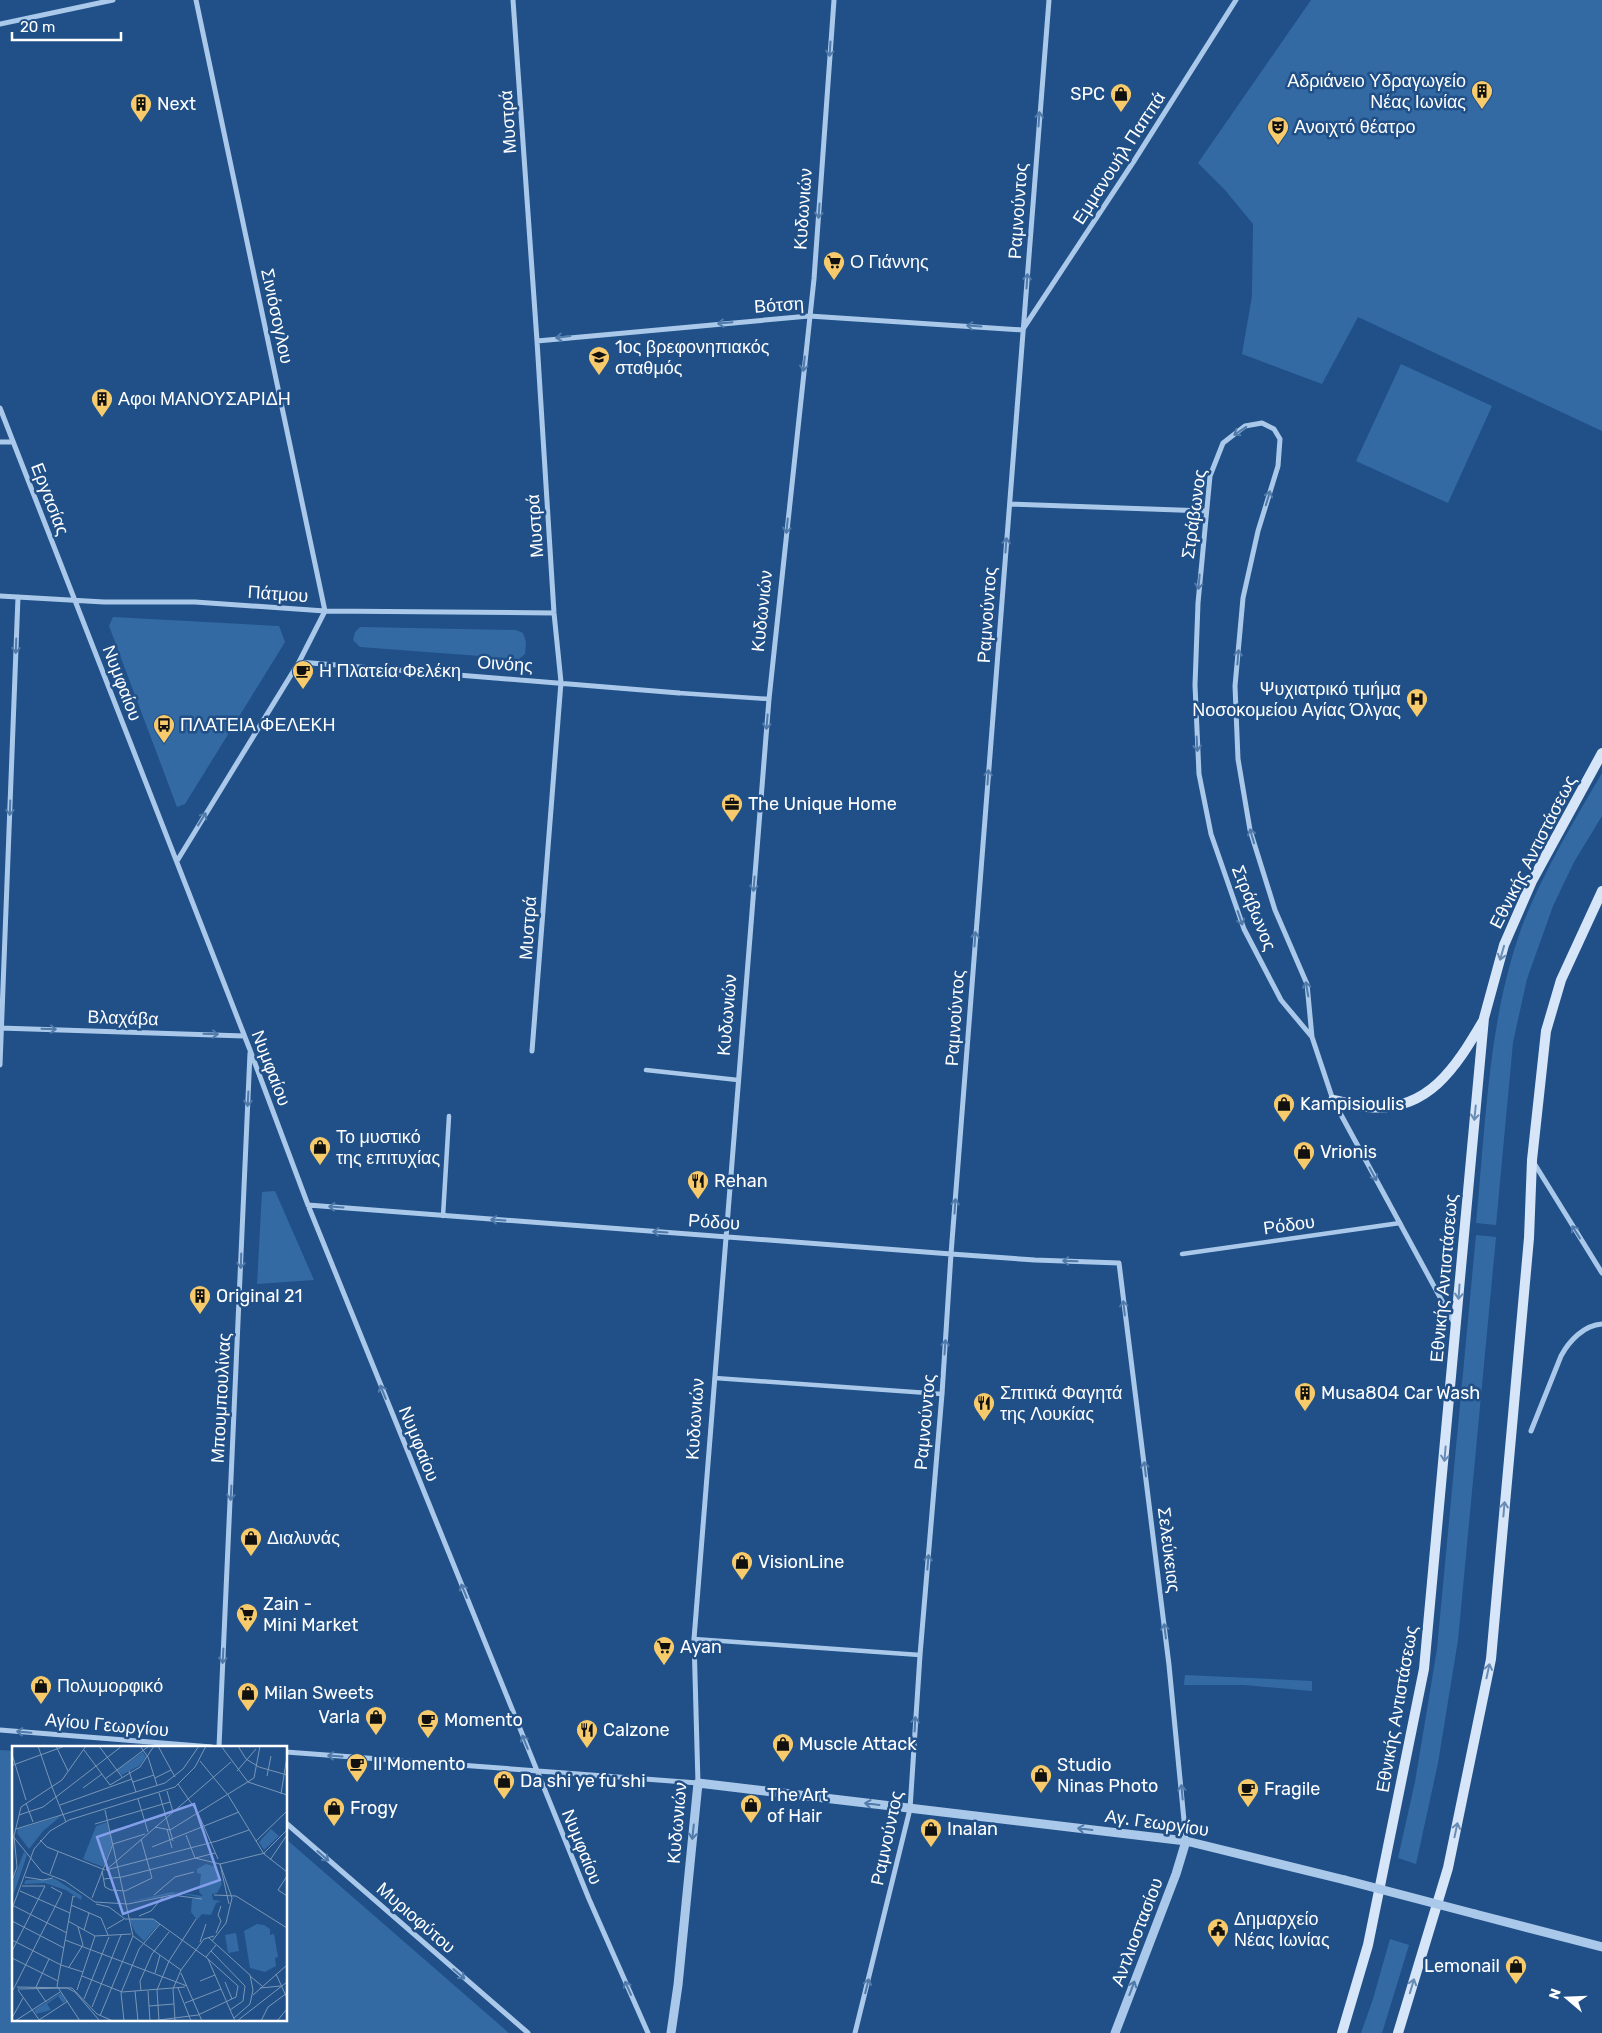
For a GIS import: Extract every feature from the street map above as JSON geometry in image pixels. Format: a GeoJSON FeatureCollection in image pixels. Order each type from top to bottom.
{"type":"FeatureCollection","features":[{"type":"Feature","properties":{"kind":"main road","name":"Εθνικής Αντιστάσεως"},"geometry":{"type":"LineString","coordinates":[[1342,2033],[1368,1945],[1424,1669],[1457,1329],[1464,1230],[1484,1018],[1504,946],[1532,880],[1602,753]]}},
{"type":"Feature","properties":{"kind":"main road"},"geometry":{"type":"LineString","coordinates":[[1398,2033],[1448,1868],[1491,1659],[1529,1238],[1532,1160],[1546,1031],[1561,980],[1602,891]]}},
{"type":"Feature","properties":{"kind":"main road"},"geometry":{"type":"LineString","coordinates":[[1334,1100],[1368,1107],[1398,1105],[1417,1100],[1434,1088],[1462,1056],[1484,1018]]}},
{"type":"Feature","properties":{"kind":"street"},"geometry":{"type":"LineString","coordinates":[[0,24],[113,0]]}},
{"type":"Feature","properties":{"kind":"street","name":"Σινιόσογλου"},"geometry":{"type":"LineString","coordinates":[[196,0],[325,611]]}},
{"type":"Feature","properties":{"kind":"street","name":"Μυστρά"},"geometry":{"type":"LineString","coordinates":[[513,0],[538,341],[554,614],[561,682],[532,1051]]}},
{"type":"Feature","properties":{"kind":"street","name":"Κυδωνιών"},"geometry":{"type":"LineString","coordinates":[[671,2033],[678,1984],[698,1784],[694,1639],[738,1080],[769,699],[814,279],[834,0]]}},
{"type":"Feature","properties":{"kind":"street","name":"Ραμνούντος"},"geometry":{"type":"LineString","coordinates":[[855,2033],[910,1809],[920,1655],[942,1394],[951,1254],[1049,0]]}},
{"type":"Feature","properties":{"kind":"street","name":"Εμμανουήλ Παππά"},"geometry":{"type":"LineString","coordinates":[[1023,330],[1134,162],[1236,0]]}},
{"type":"Feature","properties":{"kind":"street","name":"Βότση"},"geometry":{"type":"LineString","coordinates":[[538,341],[575,336],[809,316],[1023,330]]}},
{"type":"Feature","properties":{"kind":"street","name":"Εργασίας"},"geometry":{"type":"LineString","coordinates":[[0,408],[75,600]]}},
{"type":"Feature","properties":{"kind":"street","name":"Στράβωνος"},"geometry":{"type":"LineString","coordinates":[[1312,1037],[1281,1000],[1244,929],[1211,834],[1199,774],[1195,685],[1198,603],[1210,476],[1223,443],[1245,426],[1262,423],[1274,429],[1280,438],[1278,466],[1258,531],[1243,598],[1235,686],[1238,759],[1250,830],[1275,910],[1307,984],[1312,1037],[1334,1100],[1457,1329]]}},
{"type":"Feature","properties":{"kind":"street"},"geometry":{"type":"LineString","coordinates":[[0,442],[13,442]]}},
{"type":"Feature","properties":{"kind":"street"},"geometry":{"type":"LineString","coordinates":[[1010,504],[1206,511]]}},
{"type":"Feature","properties":{"kind":"street","name":"Πάτμου"},"geometry":{"type":"LineString","coordinates":[[0,596],[75,600],[195,602],[325,611],[554,614]]}},
{"type":"Feature","properties":{"kind":"street"},"geometry":{"type":"LineString","coordinates":[[0,1065],[18,597]]}},
{"type":"Feature","properties":{"kind":"street","name":"Νυμφαίου"},"geometry":{"type":"LineString","coordinates":[[75,600],[250,1050],[308,1205],[536,1770],[589,1899],[648,2033]]}},
{"type":"Feature","properties":{"kind":"street"},"geometry":{"type":"LineString","coordinates":[[177,861],[299,662],[325,611]]}},
{"type":"Feature","properties":{"kind":"street","name":"Οινόης"},"geometry":{"type":"LineString","coordinates":[[299,662],[679,693]]}},
{"type":"Feature","properties":{"kind":"street"},"geometry":{"type":"LineString","coordinates":[[679,693],[769,699]]}},
{"type":"Feature","properties":{"kind":"street","name":"Βλαχάβα"},"geometry":{"type":"LineString","coordinates":[[1,1028],[244,1036]]}},
{"type":"Feature","properties":{"kind":"street","name":"Μπουμπουλίνας"},"geometry":{"type":"LineString","coordinates":[[219,1746],[250,1050]]}},
{"type":"Feature","properties":{"kind":"street"},"geometry":{"type":"LineString","coordinates":[[646,1070],[738,1080]]}},
{"type":"Feature","properties":{"kind":"street"},"geometry":{"type":"LineString","coordinates":[[443,1216],[450,1116]]}},
{"type":"Feature","properties":{"kind":"street"},"geometry":{"type":"LineString","coordinates":[[1532,1160],[1602,1273]]}},
{"type":"Feature","properties":{"kind":"street","name":"Ρόδου"},"geometry":{"type":"LineString","coordinates":[[308,1205],[951,1254],[1119,1263]]}},
{"type":"Feature","properties":{"kind":"street","name":"Ρόδου"},"geometry":{"type":"LineString","coordinates":[[1182,1254],[1400,1223]]}},
{"type":"Feature","properties":{"kind":"street","name":"Σελεύκειας"},"geometry":{"type":"LineString","coordinates":[[1119,1263],[1170,1665],[1186,1841]]}},
{"type":"Feature","properties":{"kind":"street"},"geometry":{"type":"LineString","coordinates":[[1531,1430],[1567,1345],[1586,1329],[1602,1324]]}},
{"type":"Feature","properties":{"kind":"street"},"geometry":{"type":"LineString","coordinates":[[715,1378],[942,1394]]}},
{"type":"Feature","properties":{"kind":"street"},"geometry":{"type":"LineString","coordinates":[[694,1639],[920,1655]]}},
{"type":"Feature","properties":{"kind":"street","name":"Αγίου Γεωργίου"},"geometry":{"type":"LineString","coordinates":[[0,1730],[200,1746]]}},
{"type":"Feature","properties":{"kind":"street"},"geometry":{"type":"LineString","coordinates":[[288,1752],[698,1784]]}},
{"type":"Feature","properties":{"kind":"street","name":"Αγ. Γεωργίου"},"geometry":{"type":"LineString","coordinates":[[698,1784],[1186,1841],[1602,1947]]}},
{"type":"Feature","properties":{"kind":"street","name":"Μυριοφύτου"},"geometry":{"type":"LineString","coordinates":[[288,1825],[528,2033]]}},
{"type":"Feature","properties":{"kind":"street","name":"Αντλιοστασίου"},"geometry":{"type":"LineString","coordinates":[[1115,2033],[1176,1874],[1186,1841]]}},
{"type":"Feature","properties":{"kind":"shaded area"},"geometry":{"type":"Polygon","coordinates":[[[1311,0],[1602,0],[1602,431],[1358,317],[1322,384],[1242,354],[1252,296],[1253,224],[1225,190],[1198,163],[1311,0]]]}},
{"type":"Feature","properties":{"kind":"shaded area"},"geometry":{"type":"Polygon","coordinates":[[[1401,364],[1492,406],[1448,503],[1356,461],[1401,364]]]}},
{"type":"Feature","properties":{"kind":"shaded area"},"geometry":{"type":"Polygon","coordinates":[[[113,617],[279,626],[285,642],[185,804],[177,807],[109,626],[113,617]]]}},
{"type":"Feature","properties":{"kind":"shaded area"},"geometry":{"type":"Polygon","coordinates":[[[360,627],[516,630],[523,633],[526,642],[525,654],[519,659],[360,647],[353,640],[355,632],[360,627]]]}},
{"type":"Feature","properties":{"kind":"shaded area"},"geometry":{"type":"Polygon","coordinates":[[[1602,773],[1602,816],[1574,862],[1553,906],[1527,979],[1513,1042],[1496,1225],[1476,1223],[1490,1070],[1503,994],[1512,957],[1524,921],[1541,883],[1602,773]]]}},
{"type":"Feature","properties":{"kind":"shaded area"},"geometry":{"type":"Polygon","coordinates":[[[275,1191],[314,1280],[257,1284],[262,1192],[275,1191]]]}},
{"type":"Feature","properties":{"kind":"shaded area"},"geometry":{"type":"Polygon","coordinates":[[[1476,1235],[1496,1237],[1458,1640],[1438,1763],[1416,1864],[1398,1858],[1415,1782],[1437,1649],[1476,1235]]]}},
{"type":"Feature","properties":{"kind":"shaded area"},"geometry":{"type":"Polygon","coordinates":[[[1185,1675],[1312,1681],[1312,1691],[1244,1685],[1184,1685],[1185,1675]]]}},
{"type":"Feature","properties":{"kind":"shaded area"},"geometry":{"type":"Polygon","coordinates":[[[0,1750],[12,1751],[12,2020],[288,2020],[288,1841],[509,2033],[0,2033],[0,1750]]]}},
{"type":"Feature","properties":{"kind":"shaded area"},"geometry":{"type":"Polygon","coordinates":[[[1390,1939],[1409,1945],[1382,2033],[1361,2033],[1373,1999],[1390,1939]]]}},
{"type":"Feature","properties":{"kind":"place","name":"Αδριάνειο Υδραγωγείο Νέας Ιωνίας"},"geometry":{"type":"Point","coordinates":[1482,110]}},
{"type":"Feature","properties":{"kind":"place","name":"SPC"},"geometry":{"type":"Point","coordinates":[1121,113]}},
{"type":"Feature","properties":{"kind":"place","name":"Next"},"geometry":{"type":"Point","coordinates":[141,123]}},
{"type":"Feature","properties":{"kind":"place","name":"Ανοιχτό θέατρο"},"geometry":{"type":"Point","coordinates":[1278,146]}},
{"type":"Feature","properties":{"kind":"place","name":"Ο Γιάννης"},"geometry":{"type":"Point","coordinates":[834,281]}},
{"type":"Feature","properties":{"kind":"place","name":"1ος βρεφονηπιακός σταθμός"},"geometry":{"type":"Point","coordinates":[599,376]}},
{"type":"Feature","properties":{"kind":"place","name":"Αφοι ΜΑΝΟΥΣΑΡΙΔΗ"},"geometry":{"type":"Point","coordinates":[102,418]}},
{"type":"Feature","properties":{"kind":"place","name":"Η Πλατεία Φελέκη"},"geometry":{"type":"Point","coordinates":[303,690]}},
{"type":"Feature","properties":{"kind":"place","name":"Ψυχιατρικό τμήμα Νοσοκομείου Αγίας Όλγας"},"geometry":{"type":"Point","coordinates":[1417,718]}},
{"type":"Feature","properties":{"kind":"place","name":"ΠΛΑΤΕΙΑ ΦΕΛΕΚΗ"},"geometry":{"type":"Point","coordinates":[164,744]}},
{"type":"Feature","properties":{"kind":"place","name":"The Unique Home"},"geometry":{"type":"Point","coordinates":[732,823]}},
{"type":"Feature","properties":{"kind":"place","name":"Kampisioulis"},"geometry":{"type":"Point","coordinates":[1284,1123]}},
{"type":"Feature","properties":{"kind":"place","name":"Το μυστικό της επιτυχίας"},"geometry":{"type":"Point","coordinates":[320,1166]}},
{"type":"Feature","properties":{"kind":"place","name":"Vrionis"},"geometry":{"type":"Point","coordinates":[1304,1171]}},
{"type":"Feature","properties":{"kind":"place","name":"Rehan"},"geometry":{"type":"Point","coordinates":[698,1200]}},
{"type":"Feature","properties":{"kind":"place","name":"Original 21"},"geometry":{"type":"Point","coordinates":[200,1315]}},
{"type":"Feature","properties":{"kind":"place","name":"Musa804 Car Wash"},"geometry":{"type":"Point","coordinates":[1305,1412]}},
{"type":"Feature","properties":{"kind":"place","name":"Σπιτικά Φαγητά της Λουκίας"},"geometry":{"type":"Point","coordinates":[984,1422]}},
{"type":"Feature","properties":{"kind":"place","name":"Διαλυνάς"},"geometry":{"type":"Point","coordinates":[251,1557]}},
{"type":"Feature","properties":{"kind":"place","name":"VisionLine"},"geometry":{"type":"Point","coordinates":[742,1581]}},
{"type":"Feature","properties":{"kind":"place","name":"Zain - Mini Market"},"geometry":{"type":"Point","coordinates":[247,1633]}},
{"type":"Feature","properties":{"kind":"place","name":"Ayan"},"geometry":{"type":"Point","coordinates":[664,1666]}},
{"type":"Feature","properties":{"kind":"place","name":"Πολυμορφικό"},"geometry":{"type":"Point","coordinates":[41,1705]}},
{"type":"Feature","properties":{"kind":"place","name":"Milan Sweets"},"geometry":{"type":"Point","coordinates":[248,1712]}},
{"type":"Feature","properties":{"kind":"place","name":"Varla"},"geometry":{"type":"Point","coordinates":[376,1736]}},
{"type":"Feature","properties":{"kind":"place","name":"Momento"},"geometry":{"type":"Point","coordinates":[428,1739]}},
{"type":"Feature","properties":{"kind":"place","name":"Calzone"},"geometry":{"type":"Point","coordinates":[587,1749]}},
{"type":"Feature","properties":{"kind":"place","name":"Muscle Attack"},"geometry":{"type":"Point","coordinates":[783,1763]}},
{"type":"Feature","properties":{"kind":"place","name":"Il Momento"},"geometry":{"type":"Point","coordinates":[357,1783]}},
{"type":"Feature","properties":{"kind":"place","name":"Studio Ninas Photo"},"geometry":{"type":"Point","coordinates":[1041,1794]}},
{"type":"Feature","properties":{"kind":"place","name":"Da shi ye fu shi"},"geometry":{"type":"Point","coordinates":[504,1800]}},
{"type":"Feature","properties":{"kind":"place","name":"Fragile"},"geometry":{"type":"Point","coordinates":[1248,1808]}},
{"type":"Feature","properties":{"kind":"place","name":"The Art of Hair"},"geometry":{"type":"Point","coordinates":[751,1824]}},
{"type":"Feature","properties":{"kind":"place","name":"Frogy"},"geometry":{"type":"Point","coordinates":[334,1827]}},
{"type":"Feature","properties":{"kind":"place","name":"Inalan"},"geometry":{"type":"Point","coordinates":[931,1848]}},
{"type":"Feature","properties":{"kind":"place","name":"Δημαρχείο Νέας Ιωνίας"},"geometry":{"type":"Point","coordinates":[1218,1948]}},
{"type":"Feature","properties":{"kind":"place","name":"Lemonail"},"geometry":{"type":"Point","coordinates":[1516,1985]}}]}
